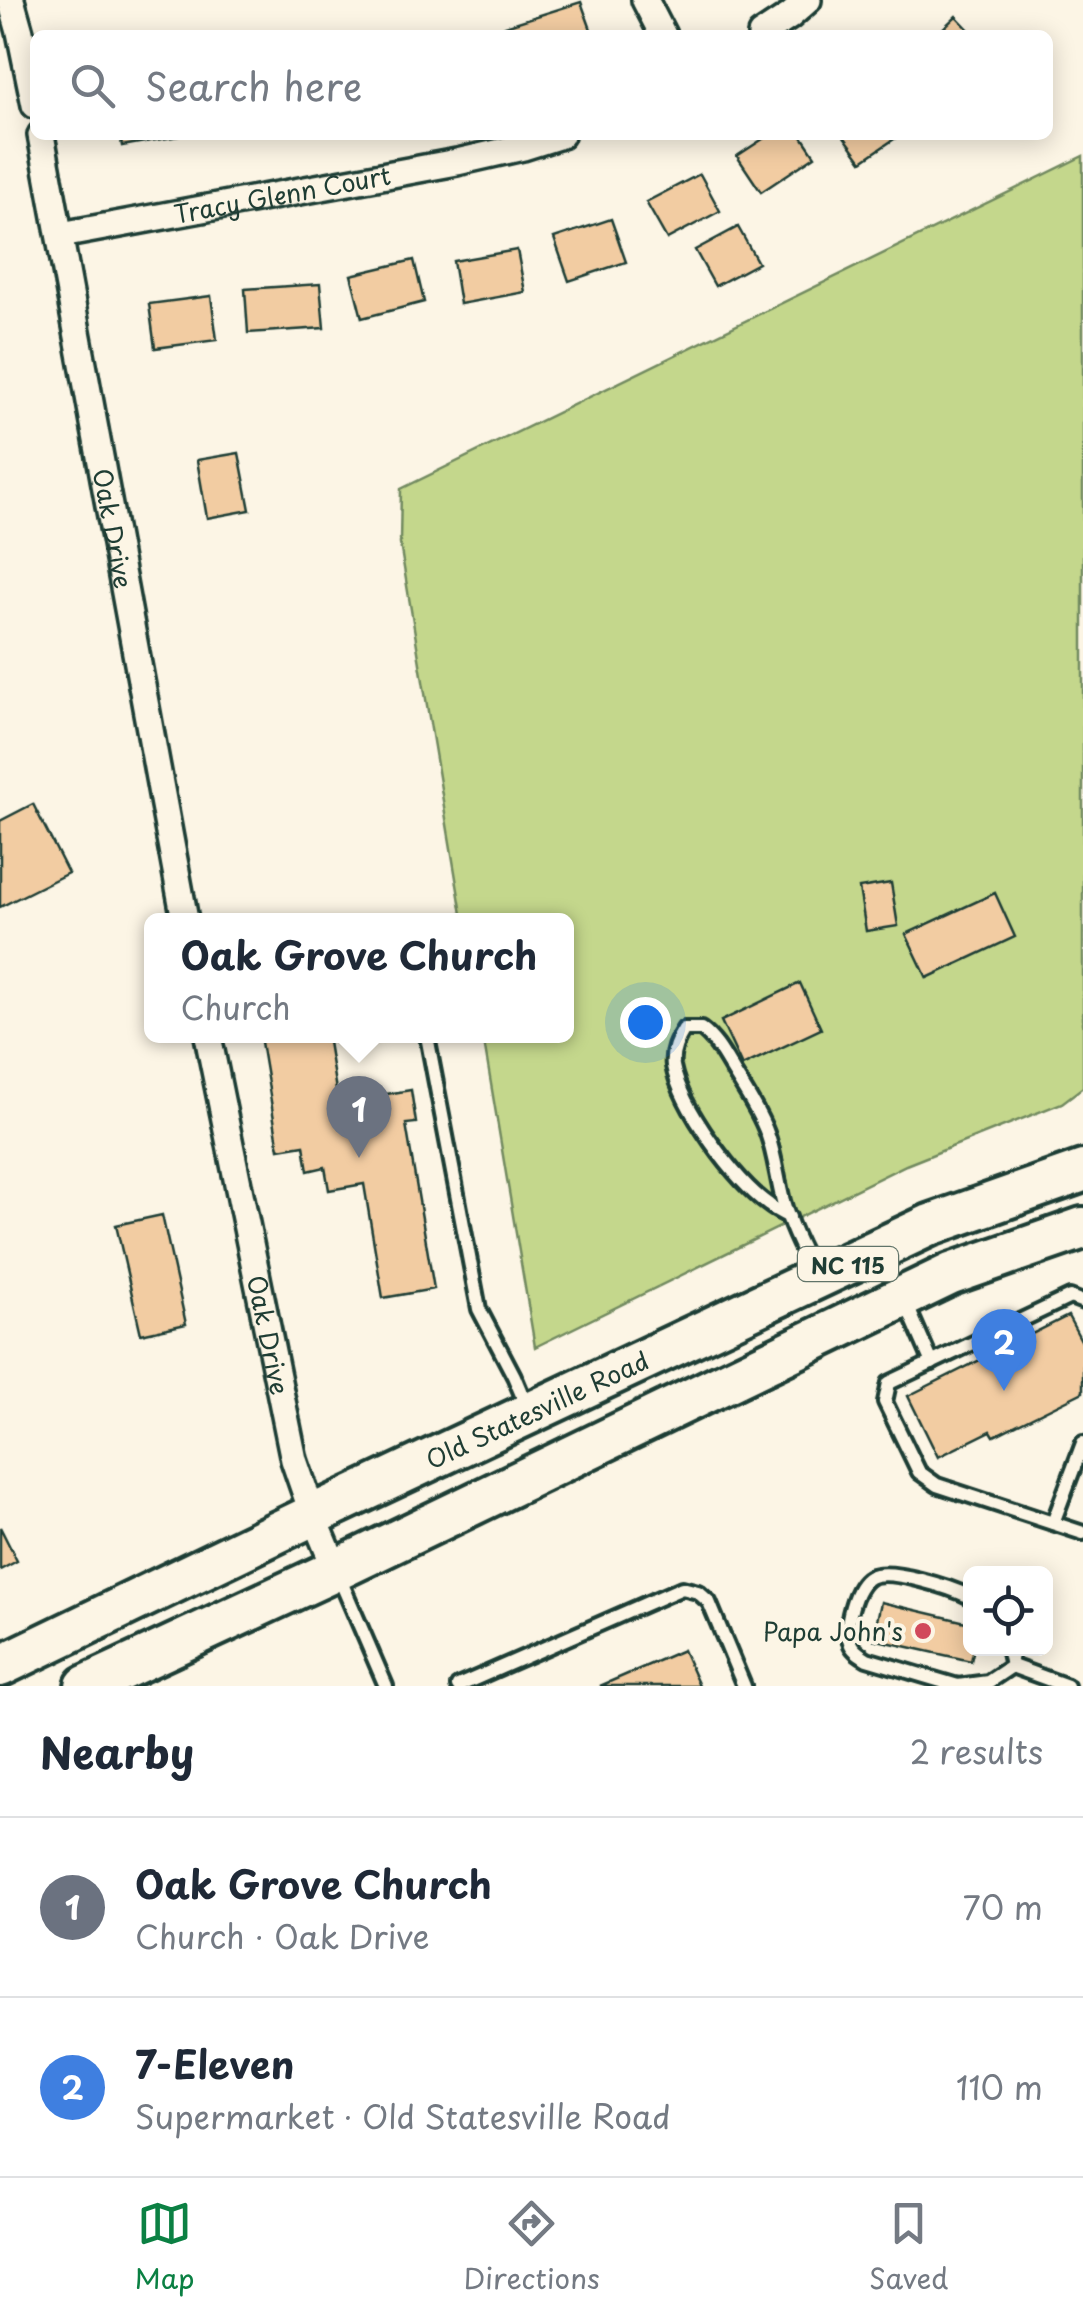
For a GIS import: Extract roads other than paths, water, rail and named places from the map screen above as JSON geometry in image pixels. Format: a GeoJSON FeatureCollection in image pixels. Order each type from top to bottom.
{"type":"FeatureCollection","features":[{"type":"Feature","properties":{"kind":"main road","name":"Old Statesville Road"},"geometry":{"type":"LineString","coordinates":[[0,1666],[930,1225],[1083,1171]]}},
{"type":"Feature","properties":{"kind":"main road","name":"NC 115"},"geometry":{"type":"LineString","coordinates":[[86,1686],[951,1274],[1083,1228]]}},
{"type":"Feature","properties":{"kind":"street"},"geometry":{"type":"LineString","coordinates":[[11,0],[30,81]]}},
{"type":"Feature","properties":{"kind":"street"},"geometry":{"type":"LineString","coordinates":[[644,0],[660,30]]}},
{"type":"Feature","properties":{"kind":"street"},"geometry":{"type":"LineString","coordinates":[[768,30],[808,0]]}},
{"type":"Feature","properties":{"kind":"street","name":"Oak Drive"},"geometry":{"type":"LineString","coordinates":[[42,140],[184,913]]}},
{"type":"Feature","properties":{"kind":"street","name":"Tracy Glenn Court"},"geometry":{"type":"LineString","coordinates":[[61,235],[456,162],[545,140]]}},
{"type":"Feature","properties":{"kind":"street","name":"Oak Drive"},"geometry":{"type":"LineString","coordinates":[[209,1043],[294,1460],[336,1570]]}},
{"type":"Feature","properties":{"kind":"lane"},"geometry":{"type":"LineString","coordinates":[[789,1216],[769,1206],[741,1180],[686,1102],[672,1063],[676,1043],[684,1030],[701,1028],[712,1037],[746,1092],[766,1131],[800,1248],[818,1278]]}},
{"type":"Feature","properties":{"kind":"lane"},"geometry":{"type":"LineString","coordinates":[[427,1043],[479,1309],[530,1415]]}},
{"type":"Feature","properties":{"kind":"lane"},"geometry":{"type":"LineString","coordinates":[[904,1296],[932,1363]]}},
{"type":"Feature","properties":{"kind":"lane"},"geometry":{"type":"LineString","coordinates":[[1083,1302],[1070,1297],[889,1384],[885,1402],[919,1472],[938,1485],[1083,1533]]}},
{"type":"Feature","properties":{"kind":"lane"},"geometry":{"type":"LineString","coordinates":[[1053,1523],[1083,1443]]}},
{"type":"Feature","properties":{"kind":"lane"},"geometry":{"type":"LineString","coordinates":[[336,1570],[386,1686]]}},
{"type":"Feature","properties":{"kind":"lane"},"geometry":{"type":"LineString","coordinates":[[963,1594],[892,1574],[871,1577],[856,1592],[849,1642],[867,1658],[958,1686],[988,1682],[1012,1666]]}},
{"type":"Feature","properties":{"kind":"lane"},"geometry":{"type":"LineString","coordinates":[[458,1686],[682,1588],[698,1592],[709,1602],[744,1686]]}},
{"type":"Feature","properties":{"kind":"lane"},"geometry":{"type":"LineString","coordinates":[[1010,1656],[1012,1666]]}},
{"type":"Feature","properties":{"kind":"lane"},"geometry":{"type":"LineString","coordinates":[[1012,1666],[1067,1686]]}},
{"type":"Feature","properties":{"kind":"place","name":"Oak Grove Church"},"geometry":{"type":"Point","coordinates":[359,1158]}},
{"type":"Feature","properties":{"kind":"place","name":"7-Eleven"},"geometry":{"type":"Point","coordinates":[1004,1391]}},
{"type":"Feature","properties":{"kind":"place","name":"Papa John's"},"geometry":{"type":"Point","coordinates":[923,1631]}}]}
